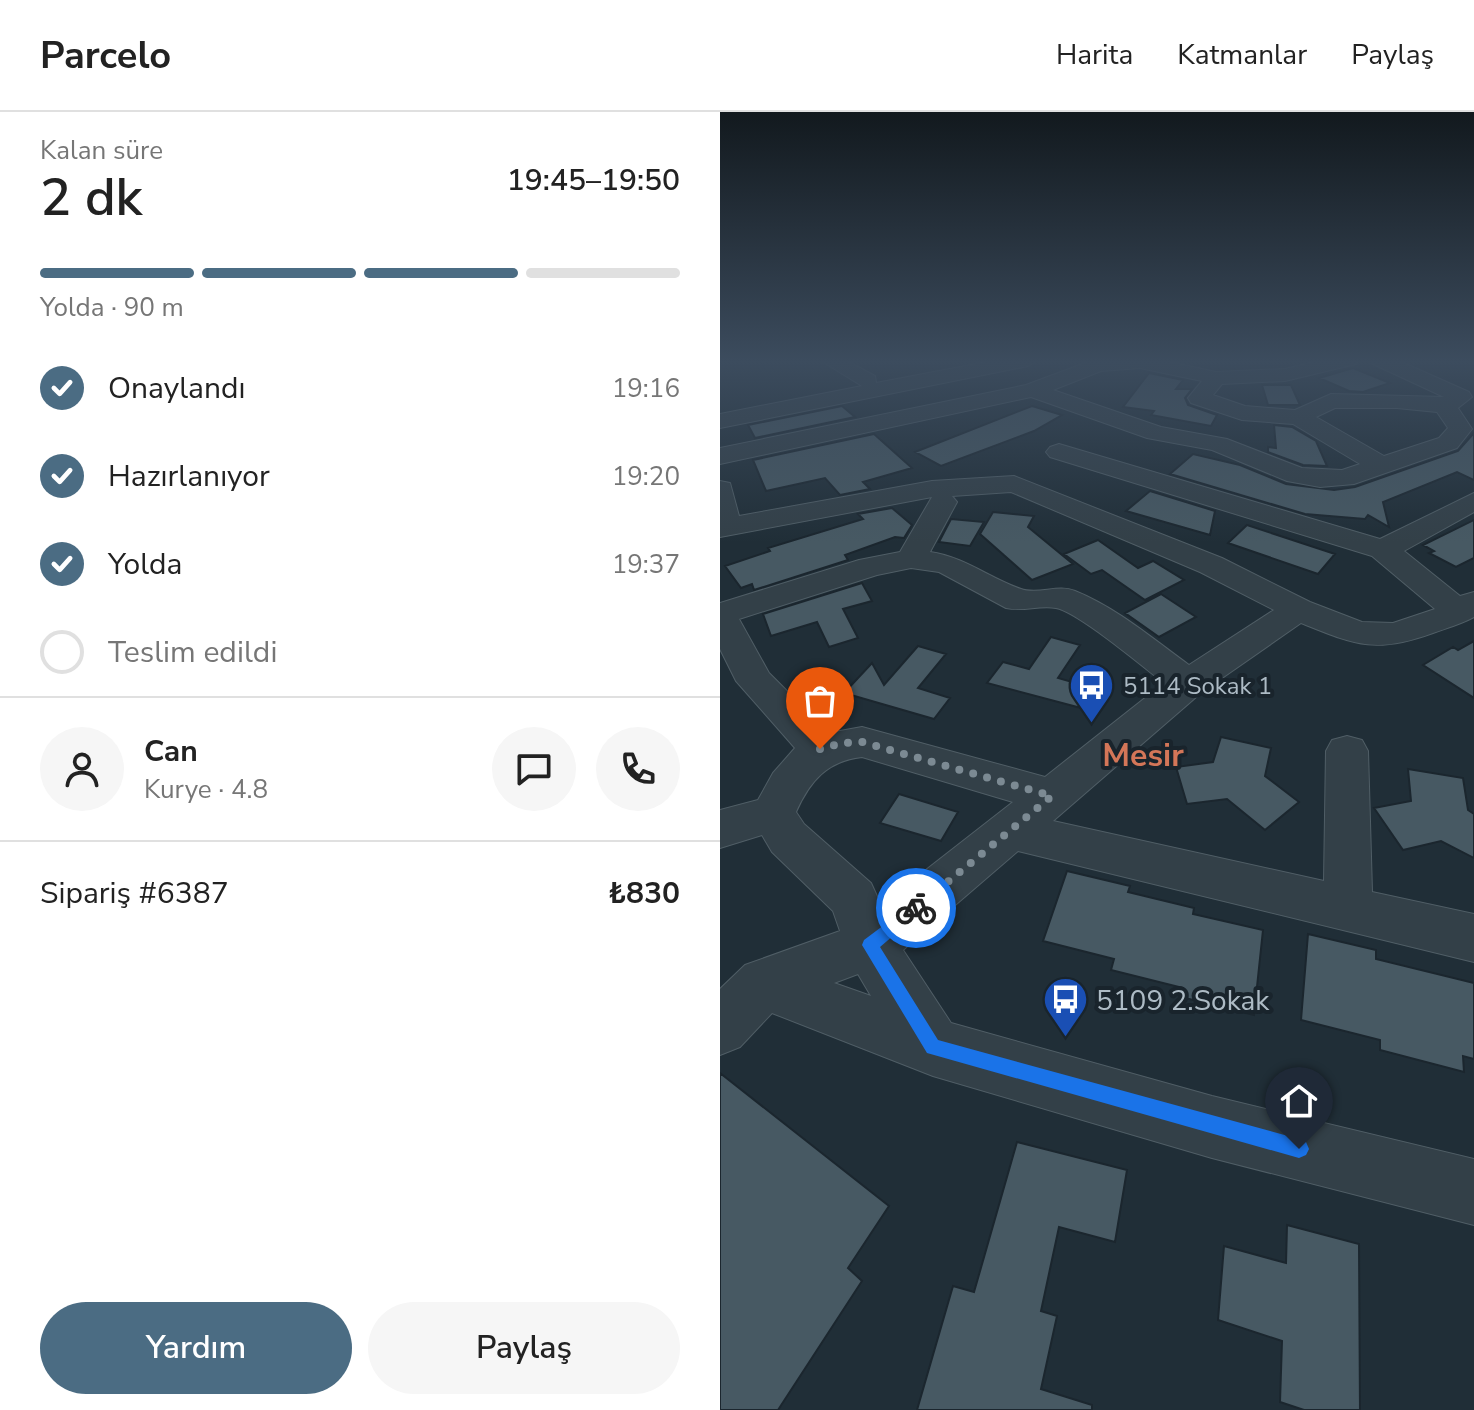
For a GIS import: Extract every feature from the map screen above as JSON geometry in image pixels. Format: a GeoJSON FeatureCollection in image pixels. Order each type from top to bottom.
{"type":"FeatureCollection","features":[{"type":"Feature","properties":{"kind":"street"},"geometry":{"type":"LineString","coordinates":[[720,456],[887,421]]}},
{"type":"Feature","properties":{"kind":"street"},"geometry":{"type":"LineString","coordinates":[[1014,484],[1059,452],[1089,421]]}},
{"type":"Feature","properties":{"kind":"street"},"geometry":{"type":"LineString","coordinates":[[1141,421],[1156,433],[1218,444],[1296,475],[1320,479],[1345,478],[1448,443],[1460,429],[1460,421]]}},
{"type":"Feature","properties":{"kind":"street"},"geometry":{"type":"LineString","coordinates":[[1218,444],[1251,421]]}},
{"type":"Feature","properties":{"kind":"street"},"geometry":{"type":"LineString","coordinates":[[1305,421],[1382,466]]}},
{"type":"Feature","properties":{"kind":"street"},"geometry":{"type":"LineString","coordinates":[[1059,452],[1383,550],[1467,607]]}},
{"type":"Feature","properties":{"kind":"street"},"geometry":{"type":"LineString","coordinates":[[720,489],[724,527],[932,489],[1014,484],[1211,565],[1298,609],[1355,632],[1377,636],[1397,634],[1467,607]]}},
{"type":"Feature","properties":{"kind":"street"},"geometry":{"type":"LineString","coordinates":[[1383,550],[1474,501]]}},
{"type":"Feature","properties":{"kind":"street"},"geometry":{"type":"LineString","coordinates":[[911,559],[943,502]]}},
{"type":"Feature","properties":{"kind":"street"},"geometry":{"type":"LineString","coordinates":[[820,749],[755,681],[720,614],[870,567],[911,559],[947,564],[1018,601],[1063,598],[1104,621],[1189,683]]}},
{"type":"Feature","properties":{"kind":"street"},"geometry":{"type":"LineString","coordinates":[[720,1027],[764,984],[870,945],[1189,683],[1298,609]]}},
{"type":"Feature","properties":{"kind":"street"},"geometry":{"type":"LineString","coordinates":[[773,814],[787,782],[820,749],[842,743],[862,742],[1052,796]]}},
{"type":"Feature","properties":{"kind":"street"},"geometry":{"type":"LineString","coordinates":[[1347,751],[1348,909]]}},
{"type":"Feature","properties":{"kind":"street"},"geometry":{"type":"LineString","coordinates":[[720,829],[773,814]]}},
{"type":"Feature","properties":{"kind":"street"},"geometry":{"type":"LineString","coordinates":[[773,814],[788,838],[854,899],[870,945],[933,1047]]}},
{"type":"Feature","properties":{"kind":"street"},"geometry":{"type":"LineString","coordinates":[[1010,830],[1474,938]]}},
{"type":"Feature","properties":{"kind":"street"},"geometry":{"type":"LineString","coordinates":[[764,984],[933,1047],[1212,1127],[1474,1192]]}},
{"type":"Feature","properties":{"kind":"building"},"geometry":{"type":"Polygon","coordinates":[[[770,421],[838,421],[755,438],[748,425],[770,421]]]}},
{"type":"Feature","properties":{"kind":"building"},"geometry":{"type":"Polygon","coordinates":[[[995,421],[1052,421],[1034,431],[941,466],[915,452],[995,421]]]}},
{"type":"Feature","properties":{"kind":"building"},"geometry":{"type":"Polygon","coordinates":[[[1181,421],[1214,421],[1211,426],[1181,421]]]}},
{"type":"Feature","properties":{"kind":"building"},"geometry":{"type":"Polygon","coordinates":[[[1274,425],[1292,427],[1316,441],[1327,466],[1303,465],[1268,452],[1268,447],[1276,448],[1274,425]]]}},
{"type":"Feature","properties":{"kind":"building"},"geometry":{"type":"Polygon","coordinates":[[[1474,433],[1474,480],[1457,472],[1383,502],[1389,527],[1368,515],[1365,519],[1305,514],[1170,474],[1193,454],[1240,465],[1286,484],[1334,490],[1355,487],[1458,451],[1474,433]]]}},
{"type":"Feature","properties":{"kind":"building"},"geometry":{"type":"Polygon","coordinates":[[[874,434],[912,468],[863,482],[870,489],[840,495],[825,478],[766,491],[753,460],[874,434]]]}},
{"type":"Feature","properties":{"kind":"building"},"geometry":{"type":"Polygon","coordinates":[[[1150,491],[1215,511],[1210,535],[1126,511],[1150,491]]]}},
{"type":"Feature","properties":{"kind":"building"},"geometry":{"type":"Polygon","coordinates":[[[892,508],[912,525],[904,538],[895,537],[845,555],[848,560],[754,590],[752,584],[741,588],[725,566],[770,551],[768,548],[863,519],[858,514],[892,508]]]}},
{"type":"Feature","properties":{"kind":"building"},"geometry":{"type":"Polygon","coordinates":[[[993,512],[1034,516],[1028,527],[1073,564],[1032,580],[980,534],[993,512]]]}},
{"type":"Feature","properties":{"kind":"building"},"geometry":{"type":"Polygon","coordinates":[[[951,519],[984,522],[970,546],[939,542],[951,519]]]}},
{"type":"Feature","properties":{"kind":"building"},"geometry":{"type":"Polygon","coordinates":[[[1474,520],[1474,558],[1456,567],[1429,553],[1434,551],[1423,545],[1474,520]]]}},
{"type":"Feature","properties":{"kind":"building"},"geometry":{"type":"Polygon","coordinates":[[[1247,525],[1335,554],[1318,574],[1228,543],[1247,525]]]}},
{"type":"Feature","properties":{"kind":"building"},"geometry":{"type":"Polygon","coordinates":[[[1098,540],[1138,568],[1153,561],[1184,580],[1145,600],[1102,570],[1091,574],[1064,554],[1098,540]]]}},
{"type":"Feature","properties":{"kind":"building"},"geometry":{"type":"Polygon","coordinates":[[[862,583],[872,601],[843,609],[858,638],[829,647],[817,622],[771,636],[763,614],[862,583]]]}},
{"type":"Feature","properties":{"kind":"building"},"geometry":{"type":"Polygon","coordinates":[[[1161,594],[1196,617],[1159,637],[1125,613],[1161,594]]]}},
{"type":"Feature","properties":{"kind":"building"},"geometry":{"type":"Polygon","coordinates":[[[1051,637],[1080,645],[1058,678],[1093,688],[1081,708],[987,683],[1003,662],[1029,669],[1051,637]]]}},
{"type":"Feature","properties":{"kind":"building"},"geometry":{"type":"Polygon","coordinates":[[[1474,641],[1474,698],[1423,665],[1453,647],[1458,650],[1474,641]]]}},
{"type":"Feature","properties":{"kind":"building"},"geometry":{"type":"Polygon","coordinates":[[[918,646],[946,654],[918,688],[950,698],[934,719],[844,693],[872,663],[884,685],[918,646]]]}},
{"type":"Feature","properties":{"kind":"building"},"geometry":{"type":"Polygon","coordinates":[[[1221,737],[1271,748],[1265,776],[1299,802],[1265,830],[1227,799],[1187,804],[1176,767],[1213,762],[1221,737]]]}},
{"type":"Feature","properties":{"kind":"building"},"geometry":{"type":"Polygon","coordinates":[[[1408,769],[1463,778],[1468,810],[1474,814],[1474,858],[1441,841],[1403,850],[1374,808],[1411,801],[1408,769]]]}},
{"type":"Feature","properties":{"kind":"building"},"geometry":{"type":"Polygon","coordinates":[[[899,794],[958,812],[941,841],[880,823],[899,794]]]}},
{"type":"Feature","properties":{"kind":"building"},"geometry":{"type":"Polygon","coordinates":[[[1067,871],[1130,886],[1128,892],[1194,908],[1193,914],[1263,930],[1254,1015],[1181,997],[1183,988],[1111,970],[1114,959],[1043,941],[1067,871]]]}},
{"type":"Feature","properties":{"kind":"building"},"geometry":{"type":"Polygon","coordinates":[[[1308,934],[1376,950],[1376,959],[1474,983],[1474,1059],[1463,1056],[1464,1072],[1380,1050],[1380,1040],[1301,1020],[1308,934]]]}},
{"type":"Feature","properties":{"kind":"building"},"geometry":{"type":"Polygon","coordinates":[[[720,1073],[889,1206],[848,1268],[862,1281],[778,1410],[720,1410],[720,1073]]]}},
{"type":"Feature","properties":{"kind":"building"},"geometry":{"type":"Polygon","coordinates":[[[1017,1142],[1127,1170],[1115,1242],[1059,1227],[1041,1311],[1057,1316],[1041,1389],[1092,1405],[1092,1410],[917,1410],[953,1286],[974,1292],[1017,1142]]]}},
{"type":"Feature","properties":{"kind":"building"},"geometry":{"type":"Polygon","coordinates":[[[1287,1225],[1359,1244],[1360,1410],[1304,1410],[1280,1402],[1282,1341],[1218,1320],[1224,1246],[1286,1263],[1287,1225]]]}},
{"type":"Feature","properties":{"kind":"way so far"},"geometry":{"type":"LineString","coordinates":[[820,749],[862,742],[1052,796],[916,908]]}},
{"type":"Feature","properties":{"kind":"place","name":"5114 Sokak 1"},"geometry":{"type":"Point","coordinates":[1092,725]}},
{"type":"Feature","properties":{"kind":"place","name":"5109 2.Sokak"},"geometry":{"type":"Point","coordinates":[1065,1039]}},
{"type":"Feature","properties":{"kind":"district","name":"Mesir"},"geometry":{"type":"Point","coordinates":[1143,755]}},
{"type":"Feature","properties":{"kind":"route"},"geometry":{"type":"LineString","coordinates":[[916,908],[870,945],[933,1047],[1299,1149]]}}]}
